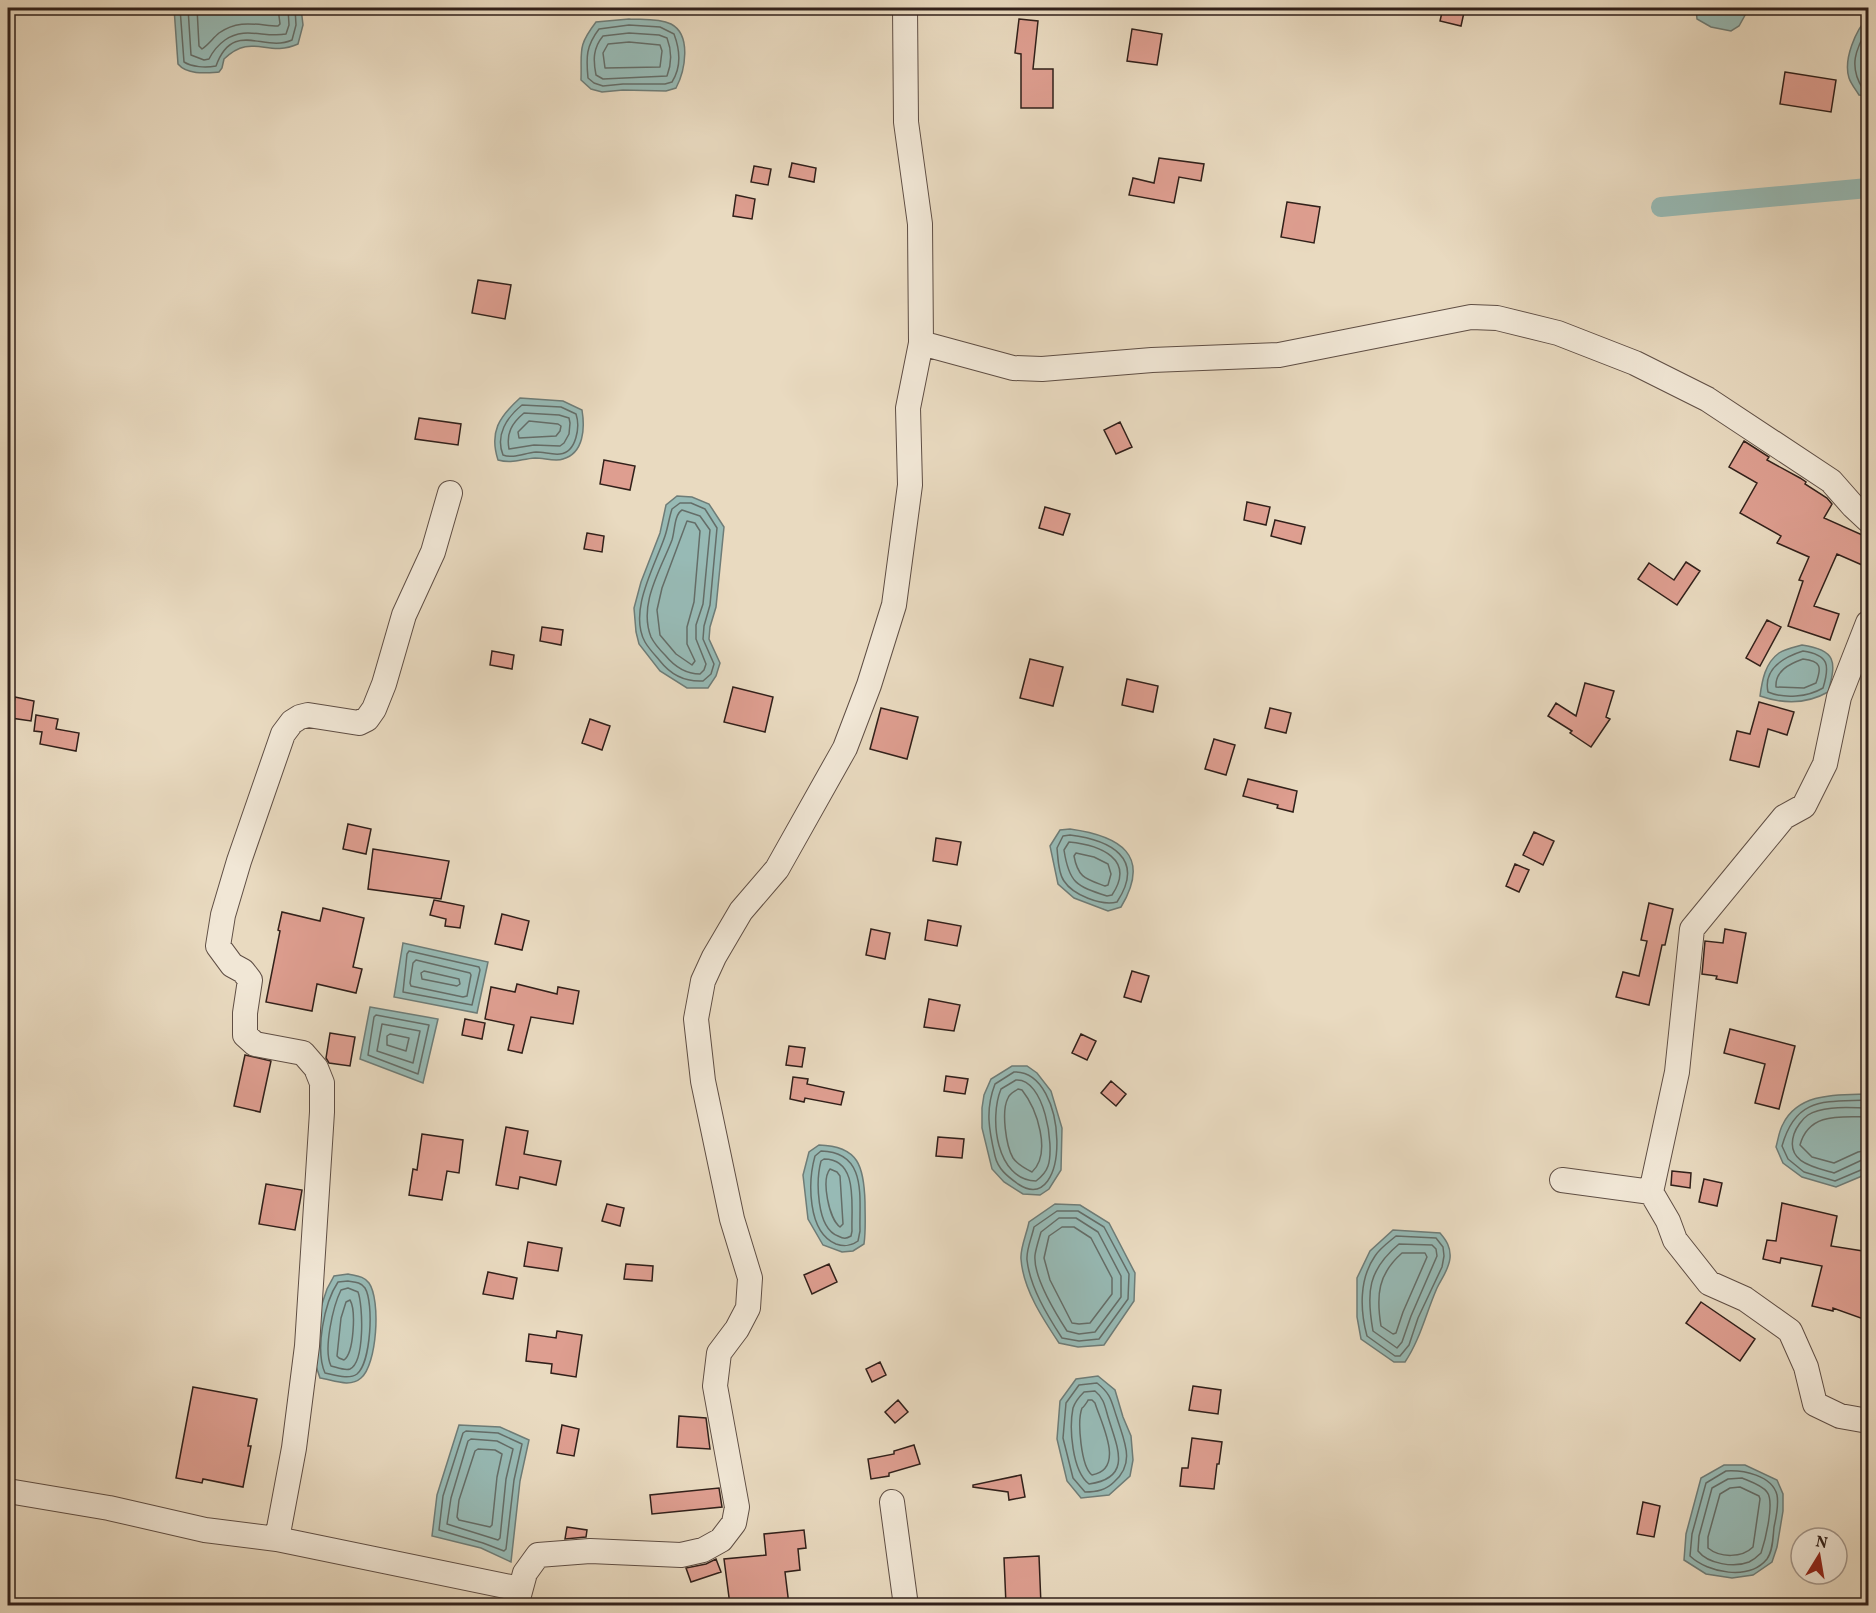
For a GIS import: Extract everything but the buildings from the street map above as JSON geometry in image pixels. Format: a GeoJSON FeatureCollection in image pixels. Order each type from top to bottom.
{"type":"FeatureCollection","features":[{"type":"Feature","properties":{"kind":"street"},"geometry":{"type":"LineString","coordinates":[[8,1491],[109,1508],[205,1530],[277,1539],[518,1597],[525,1573],[538,1555],[590,1551],[681,1555],[702,1550],[721,1540],[734,1523],[737,1507],[715,1386],[720,1353],[748,1308],[750,1278],[732,1219],[703,1081],[696,1019],[703,981],[714,957],[741,911],[777,869],[845,748],[869,685],[894,605],[910,485],[908,408],[921,343],[920,224],[906,122],[904,8]]}},
{"type":"Feature","properties":{"kind":"street"},"geometry":{"type":"LineString","coordinates":[[921,343],[1013,368],[1042,369],[1152,360],[1279,355],[1471,317],[1497,318],[1558,333],[1635,363],[1707,399],[1831,481],[1869,520]]}},
{"type":"Feature","properties":{"kind":"street"},"geometry":{"type":"LineString","coordinates":[[277,1539],[294,1448],[307,1346],[322,1083],[316,1068],[303,1053],[255,1044],[245,1035],[245,1013],[250,980],[243,970],[232,965],[218,946],[223,915],[239,861],[283,734],[292,722],[300,717],[318,716],[359,723],[367,719],[374,709],[384,684],[404,615],[433,552],[450,493]]}},
{"type":"Feature","properties":{"kind":"street"},"geometry":{"type":"LineString","coordinates":[[1869,623],[1839,697],[1825,765],[1804,807],[1784,817],[1692,928],[1677,1072],[1651,1192],[1668,1221],[1675,1240],[1708,1283],[1745,1299],[1790,1331],[1806,1367],[1815,1404],[1840,1416],[1869,1421]]}},
{"type":"Feature","properties":{"kind":"street"},"geometry":{"type":"LineString","coordinates":[[1562,1180],[1651,1192]]}},
{"type":"Feature","properties":{"kind":"street"},"geometry":{"type":"LineString","coordinates":[[892,1502],[906,1605]]}},
{"type":"Feature","properties":{"kind":"water"},"geometry":{"type":"Polygon","coordinates":[[[174,8],[301,8],[303,25],[298,44],[287,48],[243,47],[224,59],[219,72],[197,72],[186,70],[178,64],[174,8]]]}},
{"type":"Feature","properties":{"kind":"water"},"geometry":{"type":"Polygon","coordinates":[[[1696,8],[1749,8],[1739,26],[1731,31],[1711,27],[1697,19],[1696,8]]]}},
{"type":"Feature","properties":{"kind":"water"},"geometry":{"type":"Polygon","coordinates":[[[1868,17],[1868,96],[1859,95],[1850,80],[1848,62],[1859,29],[1868,17]]]}},
{"type":"Feature","properties":{"kind":"water"},"geometry":{"type":"Polygon","coordinates":[[[629,19],[661,21],[678,29],[682,36],[685,54],[676,88],[666,91],[602,92],[591,89],[581,80],[583,43],[596,22],[629,19]]]}},
{"type":"Feature","properties":{"kind":"water"},"geometry":{"type":"Polygon","coordinates":[[[520,398],[563,401],[582,410],[582,439],[570,456],[560,460],[535,458],[498,460],[495,433],[506,412],[520,398]]]}},
{"type":"Feature","properties":{"kind":"water"},"geometry":{"type":"Polygon","coordinates":[[[677,496],[692,497],[709,504],[724,527],[716,607],[709,639],[720,663],[716,676],[708,688],[687,688],[660,671],[639,644],[636,632],[634,608],[641,582],[660,533],[666,505],[677,496]]]}},
{"type":"Feature","properties":{"kind":"water"},"geometry":{"type":"Polygon","coordinates":[[[1802,645],[1822,650],[1831,659],[1833,672],[1828,692],[1812,699],[1795,702],[1760,696],[1765,673],[1774,657],[1784,650],[1802,645]]]}},
{"type":"Feature","properties":{"kind":"water"},"geometry":{"type":"Polygon","coordinates":[[[1070,829],[1103,837],[1126,851],[1132,861],[1133,874],[1130,889],[1121,907],[1108,911],[1074,898],[1058,884],[1050,846],[1060,830],[1070,829]]]}},
{"type":"Feature","properties":{"kind":"water"},"geometry":{"type":"Polygon","coordinates":[[[403,943],[488,962],[477,1013],[394,997],[403,943]]]}},
{"type":"Feature","properties":{"kind":"water"},"geometry":{"type":"Polygon","coordinates":[[[370,1007],[438,1019],[423,1083],[360,1059],[370,1007]]]}},
{"type":"Feature","properties":{"kind":"water"},"geometry":{"type":"Polygon","coordinates":[[[1012,1066],[1027,1066],[1037,1073],[1051,1091],[1062,1128],[1061,1170],[1049,1189],[1040,1195],[1023,1194],[1004,1182],[992,1169],[982,1128],[984,1095],[991,1079],[1012,1066]]]}},
{"type":"Feature","properties":{"kind":"water"},"geometry":{"type":"Polygon","coordinates":[[[1868,1094],[1868,1171],[1862,1176],[1836,1187],[1802,1177],[1783,1163],[1776,1147],[1783,1124],[1799,1106],[1820,1097],[1868,1094]]]}},
{"type":"Feature","properties":{"kind":"water"},"geometry":{"type":"Polygon","coordinates":[[[819,1145],[843,1149],[851,1154],[861,1169],[865,1239],[864,1244],[853,1251],[842,1252],[823,1245],[808,1219],[803,1175],[809,1152],[819,1145]]]}},
{"type":"Feature","properties":{"kind":"water"},"geometry":{"type":"Polygon","coordinates":[[[1055,1204],[1080,1205],[1109,1223],[1135,1273],[1134,1301],[1104,1345],[1078,1347],[1059,1343],[1040,1314],[1026,1281],[1021,1255],[1029,1222],[1055,1204]]]}},
{"type":"Feature","properties":{"kind":"water"},"geometry":{"type":"Polygon","coordinates":[[[1393,1230],[1440,1233],[1450,1250],[1447,1270],[1437,1288],[1415,1345],[1405,1362],[1394,1362],[1361,1339],[1357,1317],[1357,1278],[1370,1251],[1393,1230]]]}},
{"type":"Feature","properties":{"kind":"water"},"geometry":{"type":"Polygon","coordinates":[[[348,1274],[367,1281],[373,1291],[376,1332],[371,1360],[366,1371],[357,1381],[347,1383],[320,1378],[314,1360],[319,1313],[327,1289],[334,1276],[348,1274]]]}},
{"type":"Feature","properties":{"kind":"water"},"geometry":{"type":"Polygon","coordinates":[[[1098,1376],[1115,1390],[1131,1436],[1133,1460],[1130,1476],[1109,1495],[1081,1498],[1067,1481],[1057,1439],[1060,1401],[1076,1379],[1098,1376]]]}},
{"type":"Feature","properties":{"kind":"water"},"geometry":{"type":"Polygon","coordinates":[[[459,1425],[500,1427],[529,1440],[520,1481],[511,1562],[481,1548],[432,1536],[437,1495],[459,1425]]]}},
{"type":"Feature","properties":{"kind":"water"},"geometry":{"type":"Polygon","coordinates":[[[1724,1465],[1745,1465],[1777,1480],[1783,1494],[1783,1511],[1772,1562],[1753,1575],[1732,1578],[1706,1574],[1684,1560],[1686,1534],[1701,1478],[1724,1465]]]}},
{"type":"Feature","properties":{"kind":"waterway"},"geometry":{"type":"LineString","coordinates":[[1661,207],[1868,188]]}}]}
